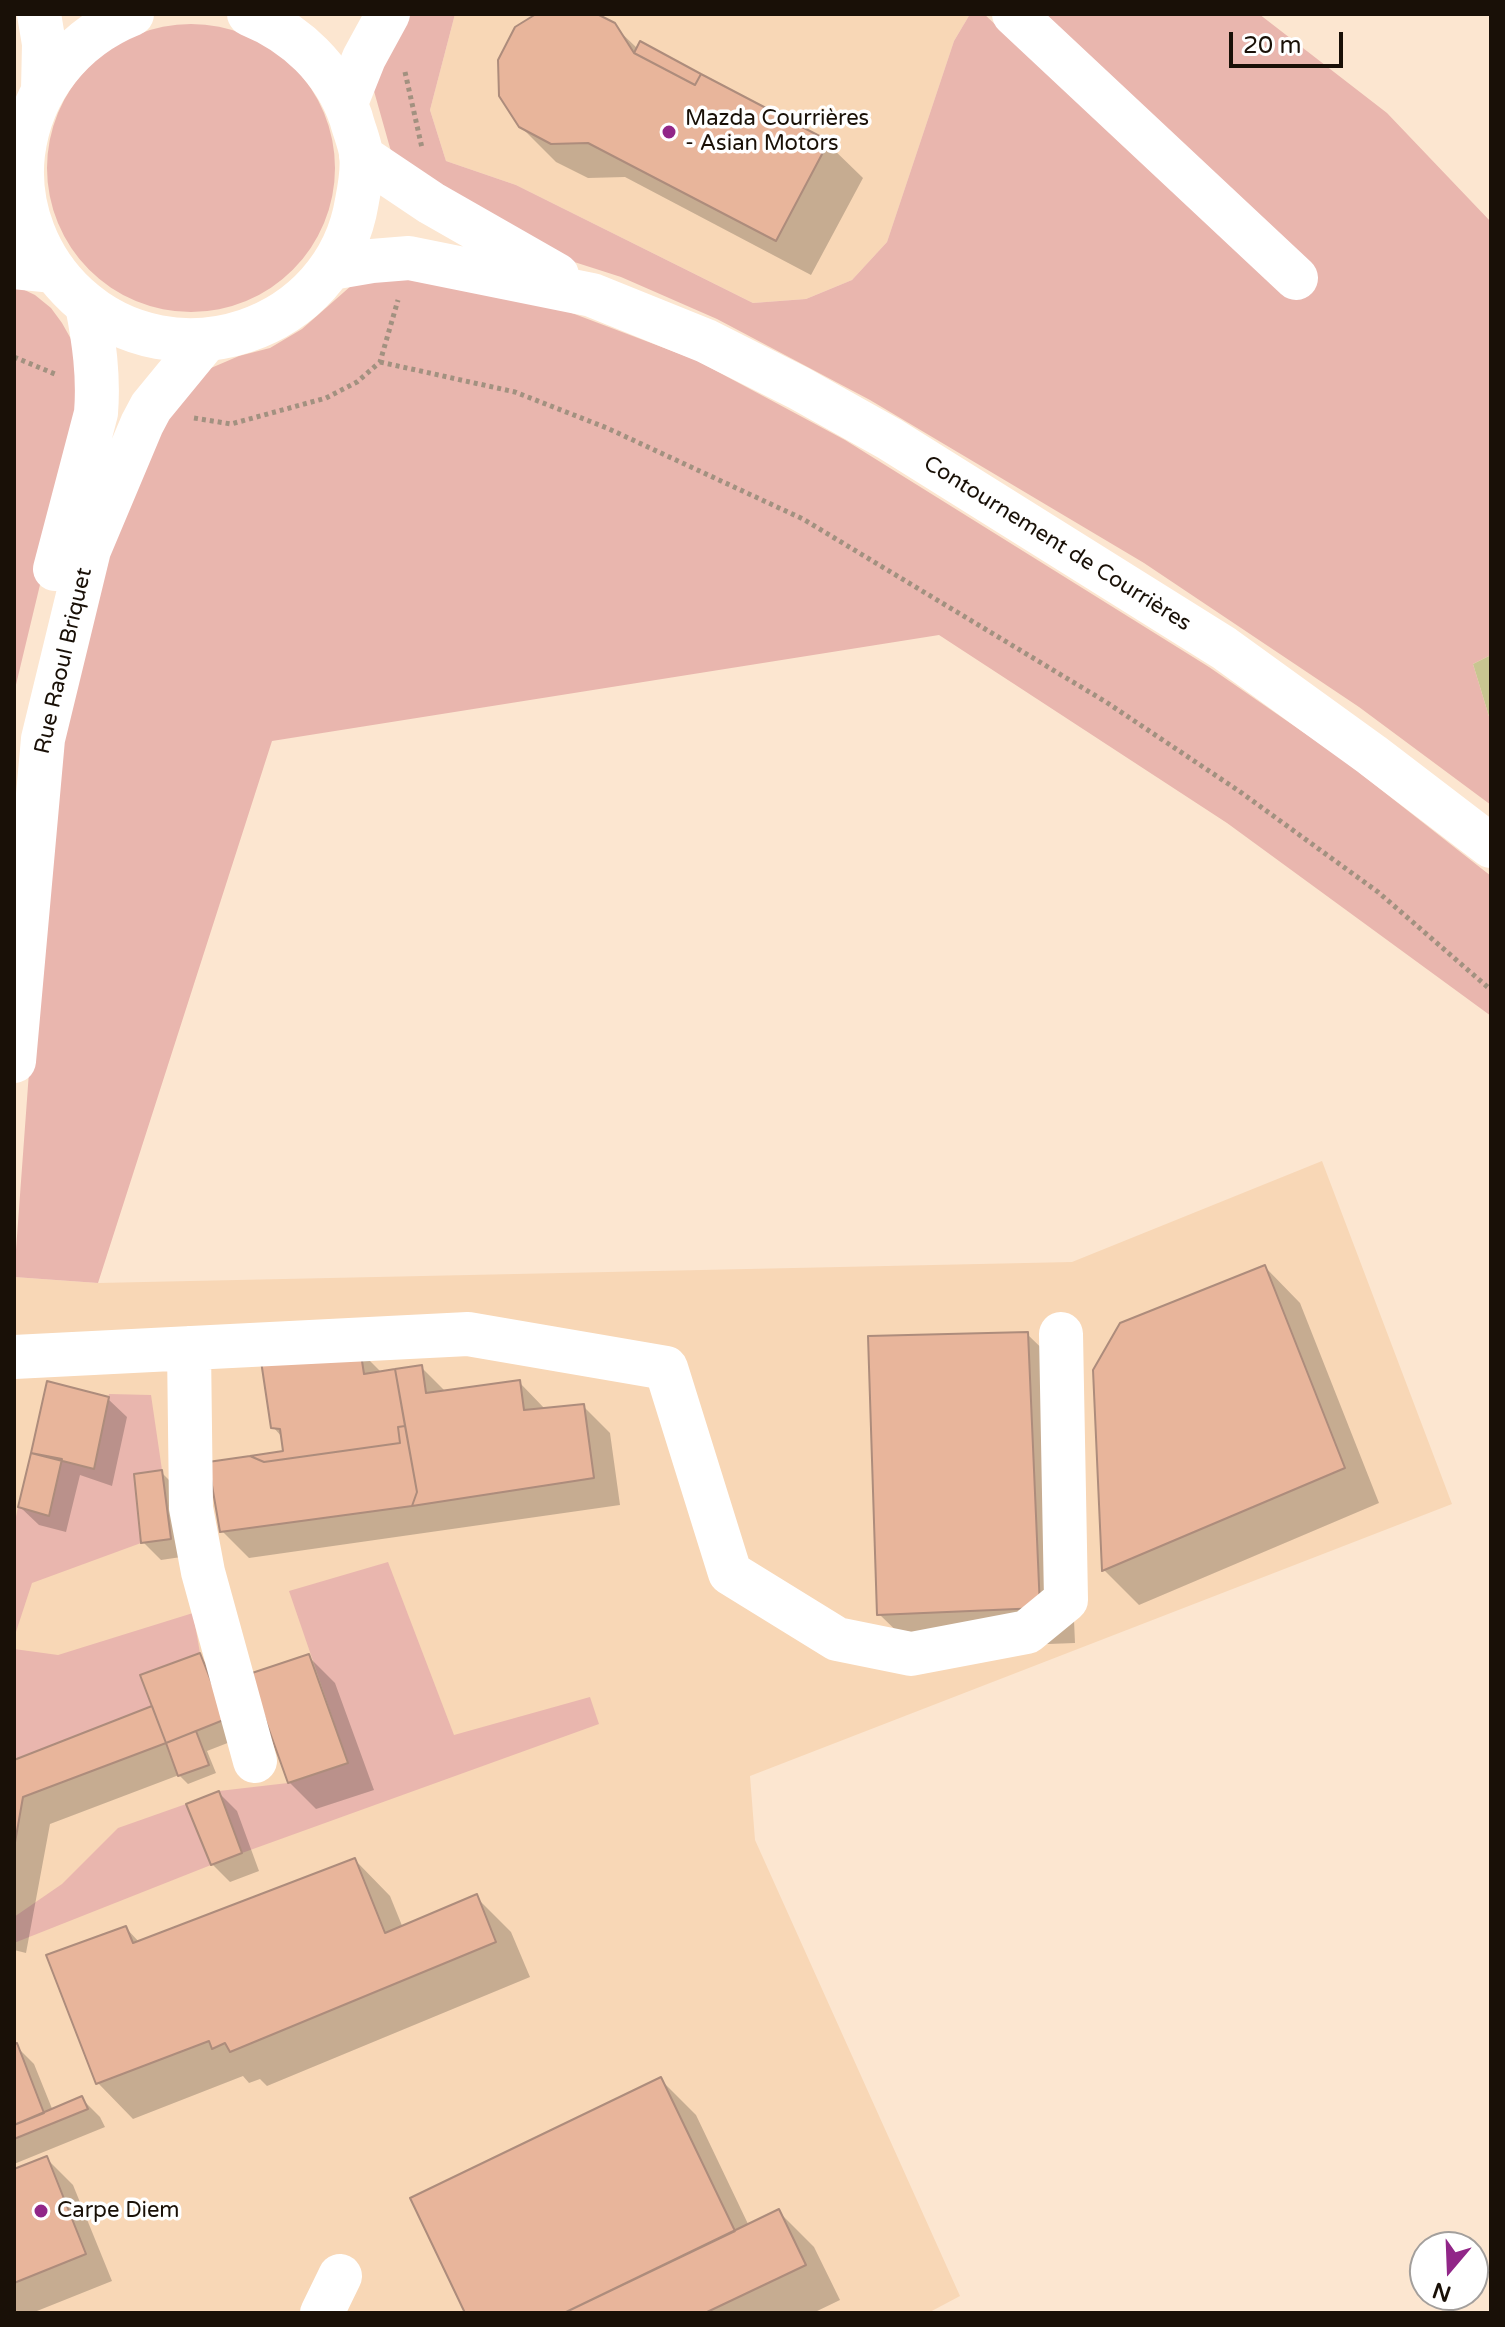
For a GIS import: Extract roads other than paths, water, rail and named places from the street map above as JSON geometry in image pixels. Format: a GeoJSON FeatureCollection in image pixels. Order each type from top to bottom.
{"type":"FeatureCollection","features":[{"type":"Feature","properties":{"kind":"main road"},"geometry":{"type":"LineString","coordinates":[[39,14],[44,44],[43,90]]}},
{"type":"Feature","properties":{"kind":"main road"},"geometry":{"type":"LineString","coordinates":[[132,14],[116,20],[82,43],[54,73],[29,124],[18,166],[35,237],[34,269],[124,327],[143,334],[185,341],[232,336],[281,315],[303,299],[331,268],[350,235],[360,186],[361,156],[346,103],[314,56],[269,17]]}},
{"type":"Feature","properties":{"kind":"main road"},"geometry":{"type":"LineString","coordinates":[[346,103],[364,58],[388,14]]}},
{"type":"Feature","properties":{"kind":"main road"},"geometry":{"type":"LineString","coordinates":[[1014,14],[1296,278]]}},
{"type":"Feature","properties":{"kind":"main road","name":"Contournement de Courrières"},"geometry":{"type":"LineString","coordinates":[[361,156],[431,203],[592,295],[706,341],[799,388],[996,504],[1224,648],[1491,846]]}},
{"type":"Feature","properties":{"kind":"main road","name":"Contournement de Courrières"},"geometry":{"type":"LineString","coordinates":[[331,268],[409,258],[592,295]]}},
{"type":"Feature","properties":{"kind":"main road","name":"Rue Raoul Briquet"},"geometry":{"type":"LineString","coordinates":[[14,733],[96,413],[95,349],[87,305]]}},
{"type":"Feature","properties":{"kind":"main road","name":"Rue Raoul Briquet"},"geometry":{"type":"LineString","coordinates":[[14,1061],[43,739],[77,594],[89,550],[142,424],[151,407],[206,340]]}},
{"type":"Feature","properties":{"kind":"main road"},"geometry":{"type":"LineString","coordinates":[[14,1357],[468,1334],[666,1368],[730,1573],[837,1639],[911,1654],[1027,1632],[1066,1600],[1061,1334]]}},
{"type":"Feature","properties":{"kind":"main road"},"geometry":{"type":"LineString","coordinates":[[189,1348],[191,1508],[203,1572],[255,1761]]}},
{"type":"Feature","properties":{"kind":"place","name":"Mazda Courrières - Asian Motors"},"geometry":{"type":"Point","coordinates":[669,132]}},
{"type":"Feature","properties":{"kind":"place","name":"Carpe Diem"},"geometry":{"type":"Point","coordinates":[41,2211]}}]}
